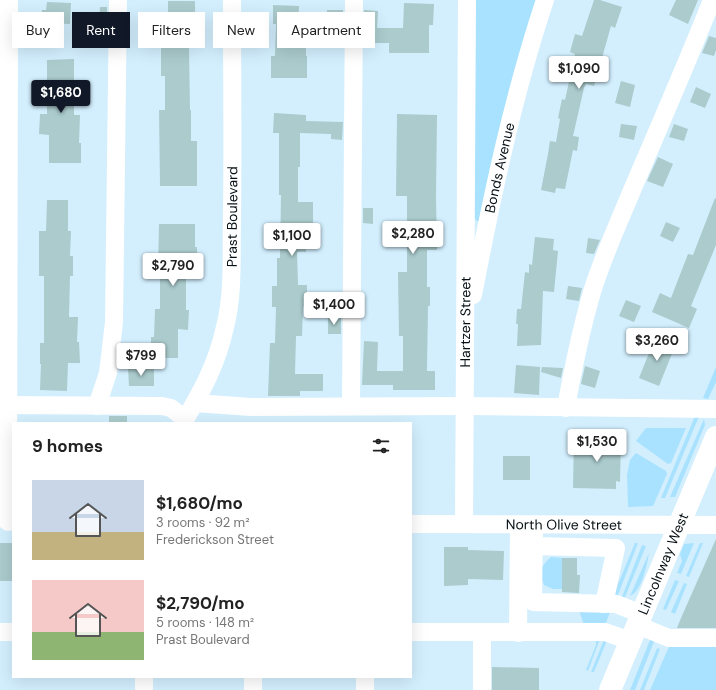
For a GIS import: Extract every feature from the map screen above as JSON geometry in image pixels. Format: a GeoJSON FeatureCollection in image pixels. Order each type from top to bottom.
{"type":"FeatureCollection","features":[{"type":"Feature","properties":{"kind":"main road","name":"Lincolnway West"},"geometry":{"type":"LineString","coordinates":[[610,690],[716,437]]}},
{"type":"Feature","properties":{"kind":"street"},"geometry":{"type":"LineString","coordinates":[[7,522],[4,406],[9,0]]}},
{"type":"Feature","properties":{"kind":"street"},"geometry":{"type":"LineString","coordinates":[[97,406],[108,373],[114,322],[118,0]]}},
{"type":"Feature","properties":{"kind":"street","name":"Prast Boulevard"},"geometry":{"type":"LineString","coordinates":[[184,421],[207,381],[218,354],[226,325],[230,302],[232,208],[232,0]]}},
{"type":"Feature","properties":{"kind":"street"},"geometry":{"type":"LineString","coordinates":[[351,406],[354,0]]}},
{"type":"Feature","properties":{"kind":"street","name":"Hartzer Street"},"geometry":{"type":"LineString","coordinates":[[464,524],[467,0]]}},
{"type":"Feature","properties":{"kind":"street","name":"Bonds Avenue"},"geometry":{"type":"LineString","coordinates":[[464,339],[492,198],[512,110],[545,0]]}},
{"type":"Feature","properties":{"kind":"street"},"geometry":{"type":"LineString","coordinates":[[566,408],[574,359],[593,291],[605,256],[644,160],[688,61],[712,0]]}},
{"type":"Feature","properties":{"kind":"street"},"geometry":{"type":"LineString","coordinates":[[195,403],[251,407],[464,406],[716,409]]}},
{"type":"Feature","properties":{"kind":"street"},"geometry":{"type":"LineString","coordinates":[[4,406],[162,406],[171,408],[184,421]]}},
{"type":"Feature","properties":{"kind":"street","name":"North Olive Street"},"geometry":{"type":"LineString","coordinates":[[412,524],[716,525]]}},
{"type":"Feature","properties":{"kind":"street"},"geometry":{"type":"LineString","coordinates":[[526,524],[533,546],[533,602],[616,604],[637,627]]}},
{"type":"Feature","properties":{"kind":"street"},"geometry":{"type":"LineString","coordinates":[[518,633],[526,524]]}},
{"type":"Feature","properties":{"kind":"street"},"geometry":{"type":"LineString","coordinates":[[533,546],[616,548],[604,604]]}},
{"type":"Feature","properties":{"kind":"street"},"geometry":{"type":"LineString","coordinates":[[412,632],[605,632],[637,627],[669,638],[716,638]]}},
{"type":"Feature","properties":{"kind":"street"},"geometry":{"type":"LineString","coordinates":[[0,632],[12,632]]}},
{"type":"Feature","properties":{"kind":"street"},"geometry":{"type":"LineString","coordinates":[[482,632],[482,690]]}},
{"type":"Feature","properties":{"kind":"street"},"geometry":{"type":"LineString","coordinates":[[144,678],[144,690]]}},
{"type":"Feature","properties":{"kind":"street"},"geometry":{"type":"LineString","coordinates":[[253,678],[253,690]]}},
{"type":"Feature","properties":{"kind":"street"},"geometry":{"type":"LineString","coordinates":[[365,678],[365,690]]}},
{"type":"Feature","properties":{"kind":"shaded area"},"geometry":{"type":"Polygon","coordinates":[[[475,0],[540,0],[480,221],[477,221],[474,218],[475,0]]]}},
{"type":"Feature","properties":{"kind":"shaded area"},"geometry":{"type":"Polygon","coordinates":[[[716,367],[716,382],[708,399],[703,398],[716,367]]]}},
{"type":"Feature","properties":{"kind":"shaded area"},"geometry":{"type":"Polygon","coordinates":[[[697,411],[700,414],[665,498],[661,498],[697,411]]]}},
{"type":"Feature","properties":{"kind":"shaded area"},"geometry":{"type":"Polygon","coordinates":[[[704,419],[705,425],[675,497],[670,497],[704,419]]]}},
{"type":"Feature","properties":{"kind":"shaded area"},"geometry":{"type":"Polygon","coordinates":[[[646,428],[686,428],[671,463],[668,464],[636,441],[646,428]]]}},
{"type":"Feature","properties":{"kind":"shaded area"},"geometry":{"type":"Polygon","coordinates":[[[636,453],[666,471],[667,474],[653,506],[628,507],[627,475],[630,460],[636,453]]]}},
{"type":"Feature","properties":{"kind":"shaded area"},"geometry":{"type":"Polygon","coordinates":[[[635,543],[638,543],[618,595],[614,594],[635,543]]]}},
{"type":"Feature","properties":{"kind":"shaded area"},"geometry":{"type":"Polygon","coordinates":[[[694,543],[681,574],[677,573],[682,561],[680,554],[684,544],[694,543]]]}},
{"type":"Feature","properties":{"kind":"shaded area"},"geometry":{"type":"Polygon","coordinates":[[[700,543],[703,543],[689,577],[686,576],[700,543]]]}},
{"type":"Feature","properties":{"kind":"shaded area"},"geometry":{"type":"Polygon","coordinates":[[[642,545],[646,546],[625,597],[622,597],[642,545]]]}},
{"type":"Feature","properties":{"kind":"shaded area"},"geometry":{"type":"Polygon","coordinates":[[[649,553],[641,583],[638,589],[630,596],[649,553]]]}},
{"type":"Feature","properties":{"kind":"shaded area"},"geometry":{"type":"Polygon","coordinates":[[[551,557],[562,558],[562,589],[553,589],[544,585],[541,573],[543,567],[551,557]]]}},
{"type":"Feature","properties":{"kind":"shaded area"},"geometry":{"type":"Polygon","coordinates":[[[675,580],[679,581],[666,610],[663,609],[675,580]]]}},
{"type":"Feature","properties":{"kind":"shaded area"},"geometry":{"type":"Polygon","coordinates":[[[684,583],[687,584],[675,614],[671,612],[684,583]]]}},
{"type":"Feature","properties":{"kind":"shaded area"},"geometry":{"type":"Polygon","coordinates":[[[579,610],[610,612],[588,671],[586,670],[596,645],[596,639],[584,625],[579,610]]]}},
{"type":"Feature","properties":{"kind":"shaded area"},"geometry":{"type":"Polygon","coordinates":[[[605,637],[608,638],[594,672],[591,672],[605,637]]]}},
{"type":"Feature","properties":{"kind":"shaded area"},"geometry":{"type":"Polygon","coordinates":[[[655,639],[635,690],[630,690],[650,640],[655,639]]]}},
{"type":"Feature","properties":{"kind":"shaded area"},"geometry":{"type":"Polygon","coordinates":[[[671,642],[716,642],[716,690],[650,690],[671,642]]]}},
{"type":"Feature","properties":{"kind":"shaded area"},"geometry":{"type":"Polygon","coordinates":[[[657,648],[660,649],[644,690],[640,690],[657,648]]]}},
{"type":"Feature","properties":{"kind":"building"},"geometry":{"type":"Polygon","coordinates":[[[594,0],[600,0],[622,7],[615,28],[611,26],[594,86],[586,84],[584,88],[573,136],[579,137],[577,151],[573,150],[565,189],[556,188],[555,193],[541,190],[550,141],[556,142],[560,119],[558,118],[562,99],[565,100],[575,54],[570,52],[575,34],[582,36],[594,0]]]}},
{"type":"Feature","properties":{"kind":"building"},"geometry":{"type":"Polygon","coordinates":[[[676,0],[698,0],[688,24],[669,15],[676,0]]]}},
{"type":"Feature","properties":{"kind":"building"},"geometry":{"type":"Polygon","coordinates":[[[168,1],[195,1],[195,12],[168,12],[168,1]]]}},
{"type":"Feature","properties":{"kind":"building"},"geometry":{"type":"Polygon","coordinates":[[[47,2],[71,3],[70,24],[64,24],[64,12],[42,12],[42,10],[46,10],[47,2]]]}},
{"type":"Feature","properties":{"kind":"building"},"geometry":{"type":"Polygon","coordinates":[[[404,3],[434,4],[433,25],[429,25],[429,53],[389,53],[389,43],[375,43],[375,12],[364,12],[364,10],[378,11],[377,28],[403,28],[404,3]]]}},
{"type":"Feature","properties":{"kind":"building"},"geometry":{"type":"Polygon","coordinates":[[[273,5],[299,6],[299,12],[277,12],[277,48],[306,48],[307,78],[271,78],[271,56],[275,56],[276,24],[273,24],[273,5]]]}},
{"type":"Feature","properties":{"kind":"building"},"geometry":{"type":"Polygon","coordinates":[[[100,7],[107,7],[107,12],[100,12],[100,7]]]}},
{"type":"Feature","properties":{"kind":"building"},"geometry":{"type":"Polygon","coordinates":[[[327,10],[343,10],[343,12],[327,12],[327,10]]]}},
{"type":"Feature","properties":{"kind":"building"},"geometry":{"type":"Polygon","coordinates":[[[709,36],[716,38],[716,50],[714,56],[702,53],[709,36]]]}},
{"type":"Feature","properties":{"kind":"building"},"geometry":{"type":"Polygon","coordinates":[[[161,48],[189,48],[191,141],[197,141],[197,186],[160,186],[159,110],[165,110],[165,76],[161,76],[161,48]]]}},
{"type":"Feature","properties":{"kind":"building"},"geometry":{"type":"Polygon","coordinates":[[[74,59],[74,115],[80,115],[79,143],[81,143],[81,163],[49,163],[49,135],[39,134],[40,114],[47,114],[47,60],[74,59]]]}},
{"type":"Feature","properties":{"kind":"building"},"geometry":{"type":"Polygon","coordinates":[[[621,81],[635,85],[630,107],[615,103],[621,81]]]}},
{"type":"Feature","properties":{"kind":"building"},"geometry":{"type":"Polygon","coordinates":[[[696,87],[711,94],[705,108],[690,102],[696,87]]]}},
{"type":"Feature","properties":{"kind":"building"},"geometry":{"type":"Polygon","coordinates":[[[274,113],[306,115],[306,121],[343,122],[342,140],[331,139],[331,134],[300,133],[298,202],[313,202],[313,223],[305,223],[306,252],[297,252],[298,285],[307,285],[307,306],[303,307],[302,336],[296,336],[295,374],[323,374],[323,391],[300,391],[300,396],[268,396],[270,343],[275,343],[276,307],[272,307],[272,286],[277,286],[277,258],[280,258],[281,195],[279,195],[279,133],[273,133],[274,113]]]}},
{"type":"Feature","properties":{"kind":"building"},"geometry":{"type":"Polygon","coordinates":[[[397,114],[437,115],[437,250],[427,250],[427,287],[430,287],[430,306],[428,306],[427,371],[435,371],[435,390],[393,390],[393,385],[362,385],[364,341],[378,342],[377,371],[403,371],[403,336],[399,336],[398,272],[407,272],[407,196],[396,196],[397,114]]]}},
{"type":"Feature","properties":{"kind":"building"},"geometry":{"type":"Polygon","coordinates":[[[621,124],[637,126],[634,140],[619,137],[621,124]]]}},
{"type":"Feature","properties":{"kind":"building"},"geometry":{"type":"Polygon","coordinates":[[[674,124],[688,129],[684,141],[669,137],[674,124]]]}},
{"type":"Feature","properties":{"kind":"building"},"geometry":{"type":"Polygon","coordinates":[[[658,157],[673,164],[663,187],[647,181],[658,157]]]}},
{"type":"Feature","properties":{"kind":"building"},"geometry":{"type":"Polygon","coordinates":[[[715,198],[716,245],[691,306],[697,309],[689,328],[652,312],[660,293],[671,298],[688,254],[693,255],[715,198]]]}},
{"type":"Feature","properties":{"kind":"building"},"geometry":{"type":"Polygon","coordinates":[[[47,200],[68,200],[68,231],[71,231],[70,256],[73,256],[73,276],[70,276],[69,317],[78,317],[77,342],[79,342],[80,363],[68,363],[67,391],[40,390],[40,343],[44,343],[44,276],[39,276],[39,231],[46,231],[47,200]]]}},
{"type":"Feature","properties":{"kind":"building"},"geometry":{"type":"Polygon","coordinates":[[[363,208],[373,208],[373,224],[363,223],[363,208]]]}},
{"type":"Feature","properties":{"kind":"building"},"geometry":{"type":"Polygon","coordinates":[[[666,222],[680,228],[673,242],[660,236],[666,222]]]}},
{"type":"Feature","properties":{"kind":"building"},"geometry":{"type":"Polygon","coordinates":[[[159,224],[195,224],[197,270],[186,270],[186,310],[189,310],[188,330],[178,329],[178,358],[151,358],[151,337],[154,337],[155,309],[160,309],[160,269],[158,269],[159,224]]]}},
{"type":"Feature","properties":{"kind":"building"},"geometry":{"type":"Polygon","coordinates":[[[535,237],[554,239],[553,250],[558,251],[554,292],[543,291],[541,345],[517,346],[517,309],[521,309],[525,272],[529,273],[529,264],[532,265],[535,237]]]}},
{"type":"Feature","properties":{"kind":"building"},"geometry":{"type":"Polygon","coordinates":[[[588,238],[600,240],[594,254],[586,253],[588,238]]]}},
{"type":"Feature","properties":{"kind":"building"},"geometry":{"type":"Polygon","coordinates":[[[568,286],[582,288],[579,301],[566,299],[568,286]]]}},
{"type":"Feature","properties":{"kind":"building"},"geometry":{"type":"Polygon","coordinates":[[[626,300],[641,306],[634,322],[619,316],[626,300]]]}},
{"type":"Feature","properties":{"kind":"building"},"geometry":{"type":"Polygon","coordinates":[[[328,317],[341,317],[341,334],[328,334],[328,317]]]}},
{"type":"Feature","properties":{"kind":"building"},"geometry":{"type":"Polygon","coordinates":[[[655,338],[675,346],[659,386],[639,378],[655,338]]]}},
{"type":"Feature","properties":{"kind":"building"},"geometry":{"type":"Polygon","coordinates":[[[516,365],[540,367],[539,395],[514,393],[516,365]]]}},
{"type":"Feature","properties":{"kind":"building"},"geometry":{"type":"Polygon","coordinates":[[[585,366],[600,371],[595,388],[581,384],[585,366]]]}},
{"type":"Feature","properties":{"kind":"building"},"geometry":{"type":"Polygon","coordinates":[[[542,367],[563,368],[561,378],[541,372],[542,367]]]}},
{"type":"Feature","properties":{"kind":"building"},"geometry":{"type":"Polygon","coordinates":[[[128,368],[154,368],[154,386],[129,386],[128,368]]]}},
{"type":"Feature","properties":{"kind":"building"},"geometry":{"type":"Polygon","coordinates":[[[109,416],[127,416],[127,422],[109,422],[109,416]]]}},
{"type":"Feature","properties":{"kind":"building"},"geometry":{"type":"Polygon","coordinates":[[[574,438],[621,439],[620,482],[616,481],[616,489],[573,488],[574,438]]]}},
{"type":"Feature","properties":{"kind":"building"},"geometry":{"type":"Polygon","coordinates":[[[503,456],[530,456],[530,480],[503,480],[503,456]]]}},
{"type":"Feature","properties":{"kind":"building"},"geometry":{"type":"Polygon","coordinates":[[[716,539],[716,628],[677,628],[681,618],[716,539]]]}},
{"type":"Feature","properties":{"kind":"building"},"geometry":{"type":"Polygon","coordinates":[[[0,543],[12,543],[12,581],[0,581],[0,543]]]}},
{"type":"Feature","properties":{"kind":"building"},"geometry":{"type":"Polygon","coordinates":[[[444,547],[468,547],[468,550],[504,551],[503,580],[468,579],[468,585],[444,586],[444,547]]]}},
{"type":"Feature","properties":{"kind":"building"},"geometry":{"type":"Polygon","coordinates":[[[562,558],[577,558],[577,575],[580,575],[579,593],[562,592],[562,558]]]}},
{"type":"Feature","properties":{"kind":"building"},"geometry":{"type":"Polygon","coordinates":[[[492,667],[539,668],[539,690],[492,690],[492,667]]]}}]}
